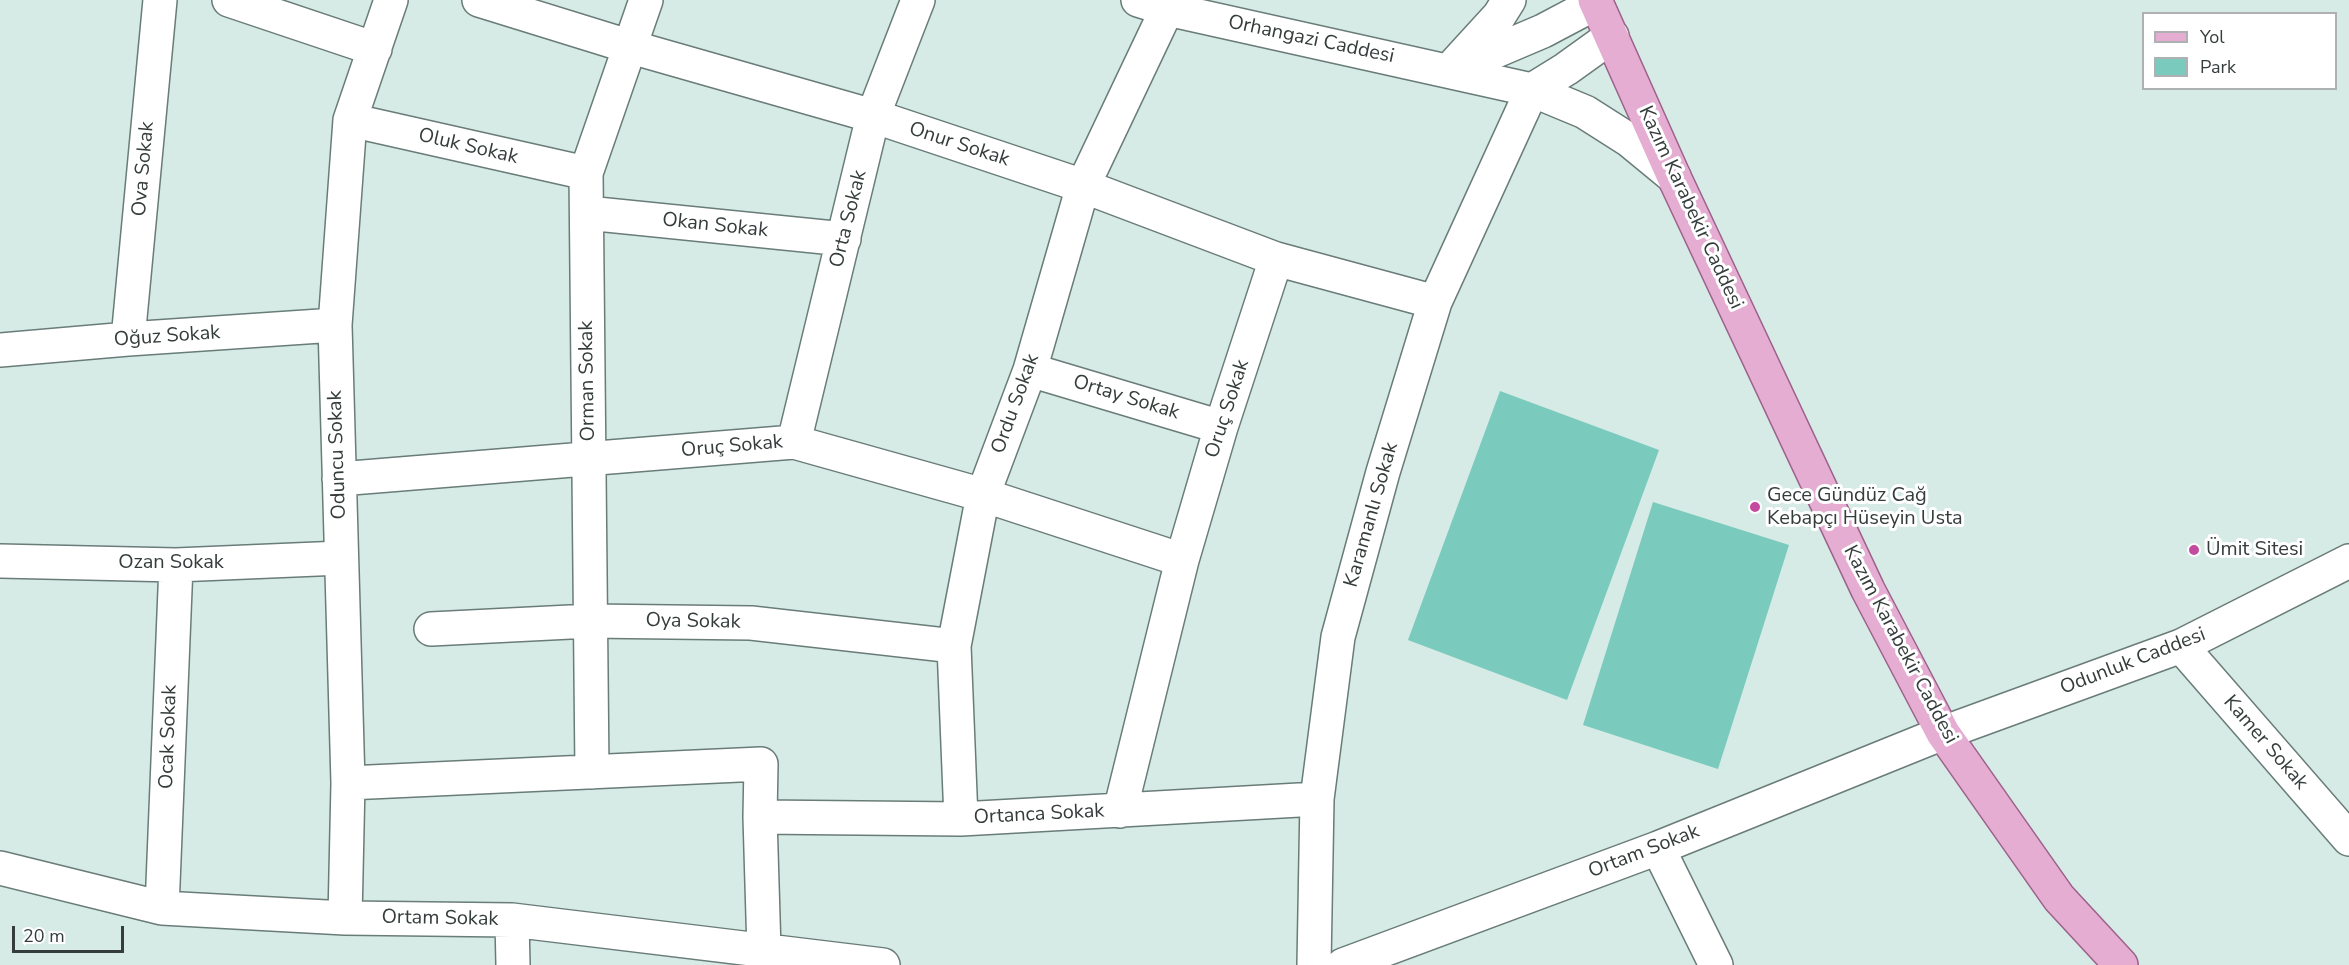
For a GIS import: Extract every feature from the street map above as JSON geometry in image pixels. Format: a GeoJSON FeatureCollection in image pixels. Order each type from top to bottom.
{"type":"FeatureCollection","features":[{"type":"Feature","properties":{"kind":"main road","name":"Kazım Karabekir Caddesi"},"geometry":{"type":"LineString","coordinates":[[1595,1],[1674,177],[1869,590],[1943,733],[2059,898],[2121,965]]}},
{"type":"Feature","properties":{"kind":"street","name":"Ova Sokak"},"geometry":{"type":"LineString","coordinates":[[128,339],[160,0]]}},
{"type":"Feature","properties":{"kind":"street"},"geometry":{"type":"LineString","coordinates":[[229,0],[375,49]]}},
{"type":"Feature","properties":{"kind":"street","name":"Oduncu Sokak"},"geometry":{"type":"LineString","coordinates":[[345,918],[348,783],[334,326],[350,120],[391,0]]}},
{"type":"Feature","properties":{"kind":"street","name":"Onur Sokak"},"geometry":{"type":"LineString","coordinates":[[479,0],[631,47],[873,116],[1083,186],[1276,260],[1435,302]]}},
{"type":"Feature","properties":{"kind":"street","name":"Orman Sokak"},"geometry":{"type":"LineString","coordinates":[[592,772],[586,173],[646,0]]}},
{"type":"Feature","properties":{"kind":"street","name":"Orta Sokak"},"geometry":{"type":"LineString","coordinates":[[794,442],[873,116],[918,0]]}},
{"type":"Feature","properties":{"kind":"street"},"geometry":{"type":"LineString","coordinates":[[1449,71],[1499,16],[1509,0]]}},
{"type":"Feature","properties":{"kind":"street"},"geometry":{"type":"LineString","coordinates":[[1449,71],[1543,31],[1595,1]]}},
{"type":"Feature","properties":{"kind":"street","name":"Orhangazi Caddesi"},"geometry":{"type":"LineString","coordinates":[[1153,4],[1532,90],[1585,112],[1629,140],[1674,177]]}},
{"type":"Feature","properties":{"kind":"street","name":"Ordu Sokak"},"geometry":{"type":"LineString","coordinates":[[961,819],[954,646],[982,495],[1030,369],[1083,186],[1153,4]]}},
{"type":"Feature","properties":{"kind":"street"},"geometry":{"type":"LineString","coordinates":[[1532,90],[1612,36]]}},
{"type":"Feature","properties":{"kind":"street","name":"Karamanlı Sokak"},"geometry":{"type":"LineString","coordinates":[[1314,965],[1317,799],[1338,637],[1383,472],[1435,302],[1532,90]]}},
{"type":"Feature","properties":{"kind":"street","name":"Oluk Sokak"},"geometry":{"type":"LineString","coordinates":[[350,120],[586,173]]}},
{"type":"Feature","properties":{"kind":"street","name":"Okan Sokak"},"geometry":{"type":"LineString","coordinates":[[587,213],[844,239]]}},
{"type":"Feature","properties":{"kind":"street","name":"Oruç Sokak"},"geometry":{"type":"LineString","coordinates":[[1119,811],[1182,560],[1221,427],[1276,260]]}},
{"type":"Feature","properties":{"kind":"street","name":"Oğuz Sokak"},"geometry":{"type":"LineString","coordinates":[[0,350],[334,326]]}},
{"type":"Feature","properties":{"kind":"street","name":"Ortay Sokak"},"geometry":{"type":"LineString","coordinates":[[1030,369],[1221,427]]}},
{"type":"Feature","properties":{"kind":"street","name":"Oruç Sokak"},"geometry":{"type":"LineString","coordinates":[[339,479],[794,442],[982,495],[1182,560]]}},
{"type":"Feature","properties":{"kind":"street","name":"Ozan Sokak"},"geometry":{"type":"LineString","coordinates":[[0,561],[176,565],[341,558]]}},
{"type":"Feature","properties":{"kind":"street","name":"Odunluk Caddesi"},"geometry":{"type":"LineString","coordinates":[[1943,733],[2181,646],[2349,561]]}},
{"type":"Feature","properties":{"kind":"street","name":"Ocak Sokak"},"geometry":{"type":"LineString","coordinates":[[162,908],[176,565]]}},
{"type":"Feature","properties":{"kind":"street","name":"Oya Sokak"},"geometry":{"type":"LineString","coordinates":[[431,629],[590,621],[751,622],[954,646]]}},
{"type":"Feature","properties":{"kind":"street","name":"Kamer Sokak"},"geometry":{"type":"LineString","coordinates":[[2181,646],[2349,839]]}},
{"type":"Feature","properties":{"kind":"street","name":"Ortam Sokak"},"geometry":{"type":"LineString","coordinates":[[1343,965],[1658,848],[1943,733]]}},
{"type":"Feature","properties":{"kind":"street"},"geometry":{"type":"LineString","coordinates":[[348,783],[761,764],[760,817],[764,951]]}},
{"type":"Feature","properties":{"kind":"street","name":"Ortanca Sokak"},"geometry":{"type":"LineString","coordinates":[[760,817],[961,819],[1317,799]]}},
{"type":"Feature","properties":{"kind":"street"},"geometry":{"type":"LineString","coordinates":[[1658,848],[1716,965]]}},
{"type":"Feature","properties":{"kind":"street","name":"Ortam Sokak"},"geometry":{"type":"LineString","coordinates":[[0,868],[162,908],[345,918],[513,920],[883,965]]}},
{"type":"Feature","properties":{"kind":"street"},"geometry":{"type":"LineString","coordinates":[[513,920],[513,965]]}},
{"type":"Feature","properties":{"kind":"green space"},"geometry":{"type":"Polygon","coordinates":[[[1500,391],[1659,450],[1567,700],[1408,640],[1500,391]]]}},
{"type":"Feature","properties":{"kind":"green space"},"geometry":{"type":"Polygon","coordinates":[[[1653,502],[1789,545],[1718,769],[1583,725],[1653,502]]]}},
{"type":"Feature","properties":{"kind":"place","name":"Gece Gündüz Cağ Kebapçı Hüseyin Usta"},"geometry":{"type":"Point","coordinates":[1755,507]}},
{"type":"Feature","properties":{"kind":"place","name":"Ümit Sitesi"},"geometry":{"type":"Point","coordinates":[2194,550]}}]}
